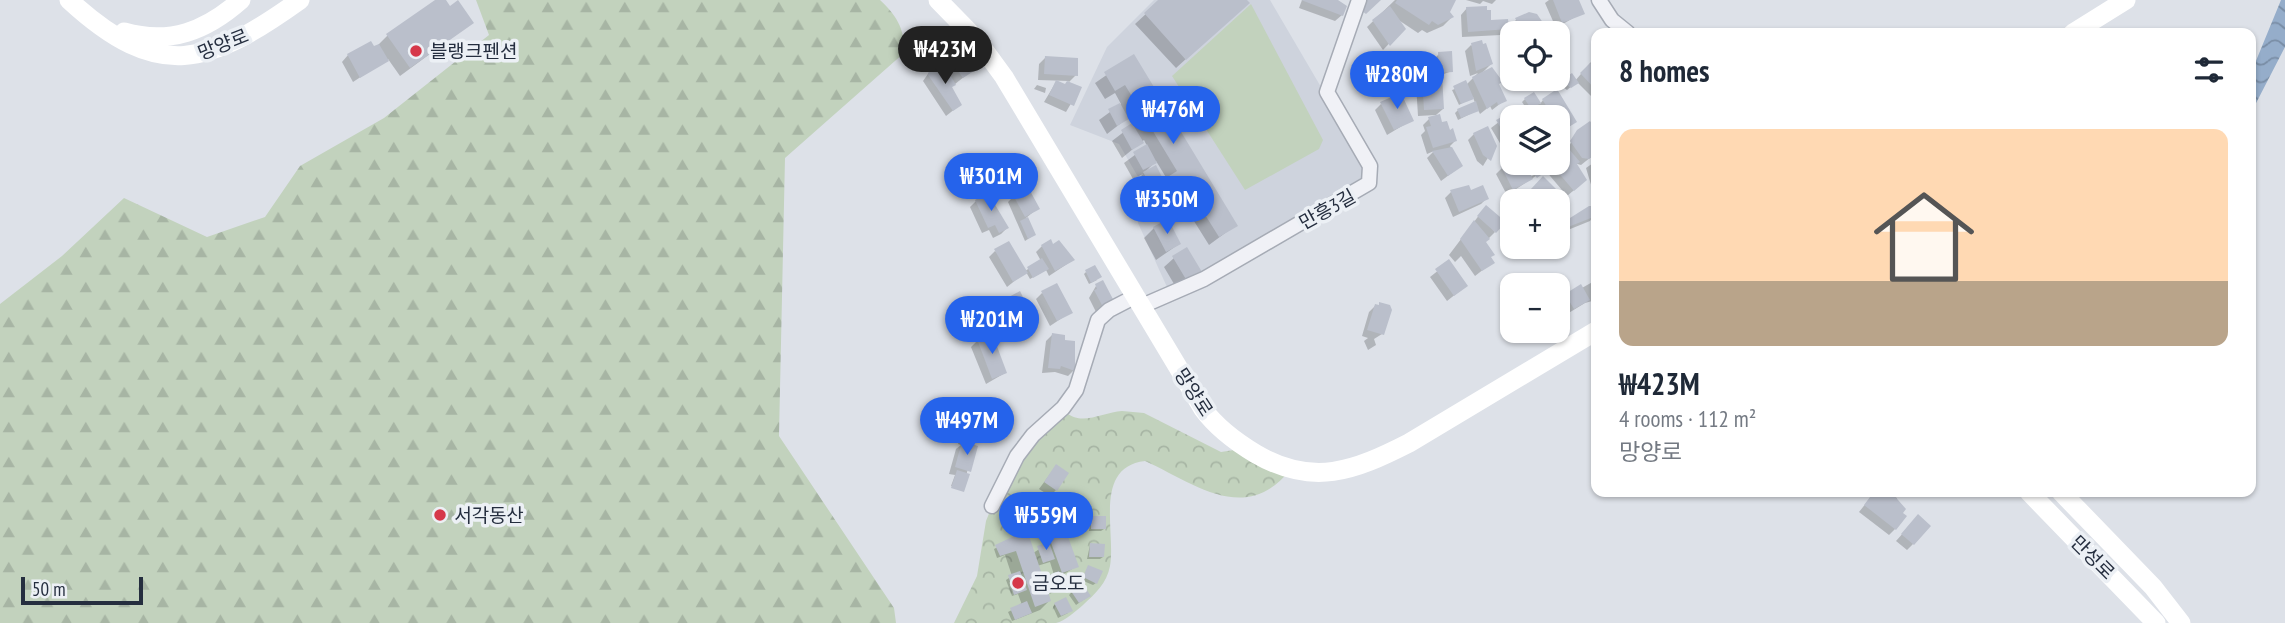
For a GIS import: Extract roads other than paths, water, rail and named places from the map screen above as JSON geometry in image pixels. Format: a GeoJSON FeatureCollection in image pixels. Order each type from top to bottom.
{"type":"FeatureCollection","features":[{"type":"Feature","properties":{"kind":"main road","name":"망양로"},"geometry":{"type":"LineString","coordinates":[[69,0],[94,21],[152,53],[189,57],[210,53],[245,38],[300,0]]}},
{"type":"Feature","properties":{"kind":"main road"},"geometry":{"type":"LineString","coordinates":[[94,21],[136,35],[176,37],[209,25],[241,0]]}},
{"type":"Feature","properties":{"kind":"main road","name":"망양로"},"geometry":{"type":"LineString","coordinates":[[938,0],[978,40],[1004,77],[1198,402],[1214,423],[1263,458],[1305,474],[1334,472],[1402,447],[1591,334]]}},
{"type":"Feature","properties":{"kind":"main road"},"geometry":{"type":"LineString","coordinates":[[2081,28],[2126,0]]}},
{"type":"Feature","properties":{"kind":"main road","name":"만성로"},"geometry":{"type":"LineString","coordinates":[[2034,497],[2156,623]]}},
{"type":"Feature","properties":{"kind":"main road","name":"만성로"},"geometry":{"type":"LineString","coordinates":[[2066,497],[2153,586],[2181,623]]}},
{"type":"Feature","properties":{"kind":"street","name":"만흥3길"},"geometry":{"type":"LineString","coordinates":[[1139,301],[1204,279],[1369,183],[1370,166],[1327,92],[1359,0]]}},
{"type":"Feature","properties":{"kind":"street"},"geometry":{"type":"LineString","coordinates":[[1599,0],[1612,20],[1622,28]]}},
{"type":"Feature","properties":{"kind":"street"},"geometry":{"type":"LineString","coordinates":[[992,506],[1024,445],[1070,400],[1080,382],[1098,320],[1109,310],[1139,301]]}},
{"type":"Feature","properties":{"kind":"water"},"geometry":{"type":"Polygon","coordinates":[[[2281,0],[2285,0],[2285,47],[2256,103],[2256,61],[2281,0]]]}},
{"type":"Feature","properties":{"kind":"water"},"geometry":{"type":"Polygon","coordinates":[[[1023,492],[1049,509],[1039,524],[1013,507],[1023,492]]]}},
{"type":"Feature","properties":{"kind":"place","name":"블랭크펜션"},"geometry":{"type":"Point","coordinates":[416,51]}},
{"type":"Feature","properties":{"kind":"place","name":"서각동산"},"geometry":{"type":"Point","coordinates":[440,515]}},
{"type":"Feature","properties":{"kind":"place","name":"금오도"},"geometry":{"type":"Point","coordinates":[1018,583]}}]}
